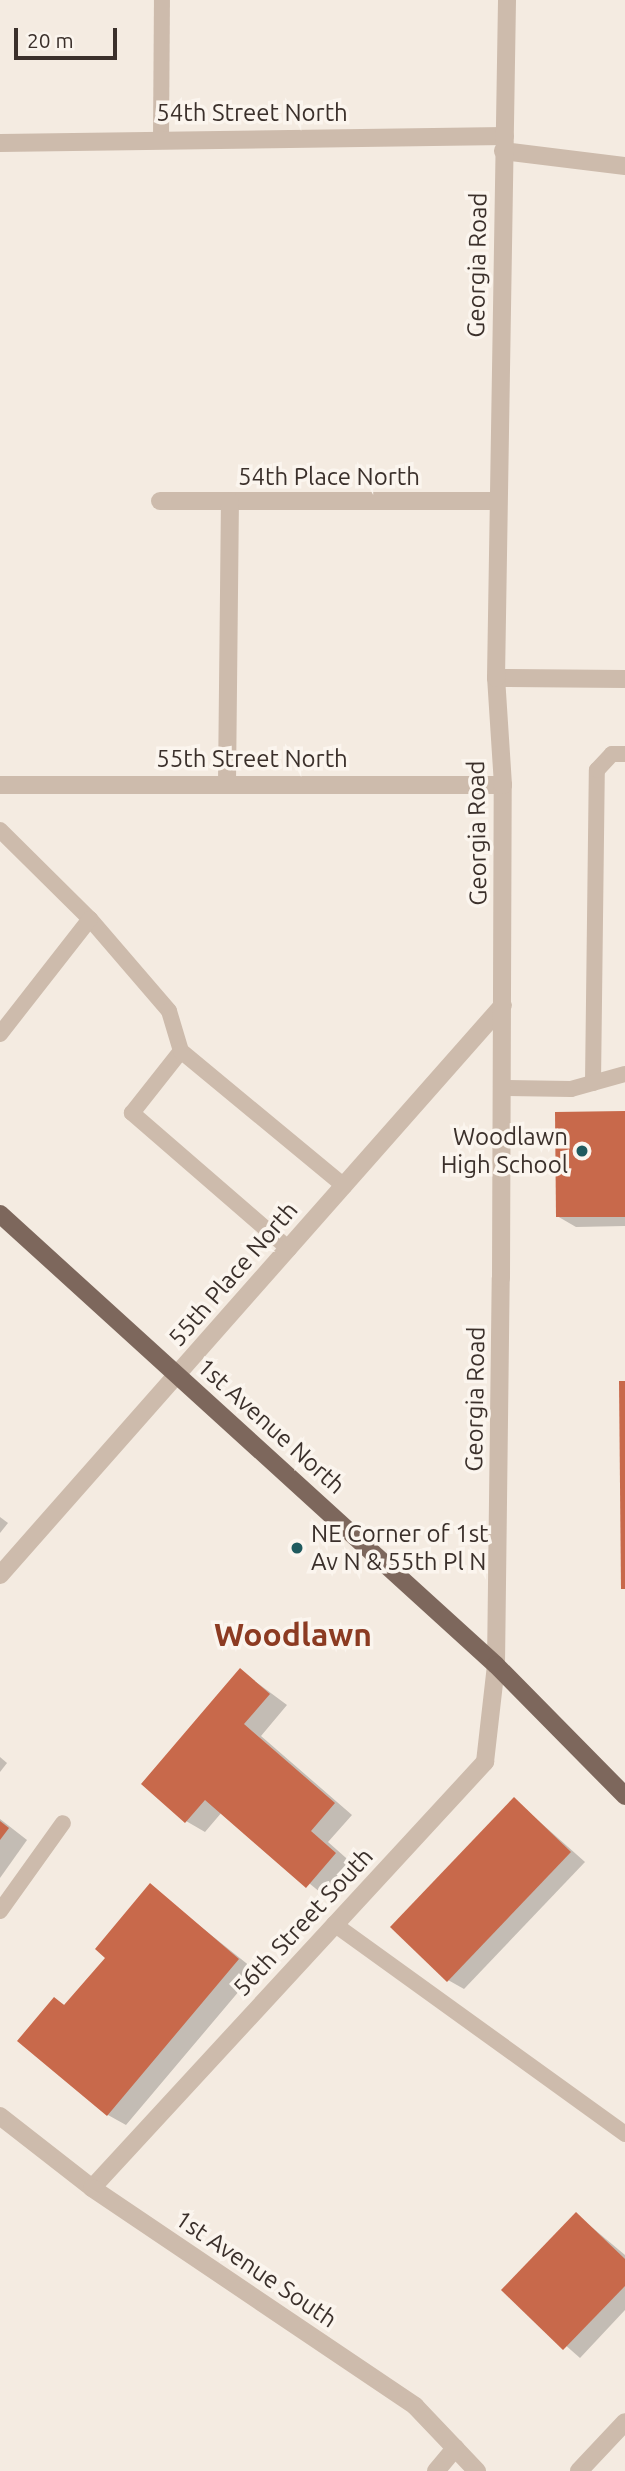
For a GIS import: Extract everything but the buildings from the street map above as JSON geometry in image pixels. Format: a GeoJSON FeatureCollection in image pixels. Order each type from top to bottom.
{"type":"FeatureCollection","features":[{"type":"Feature","properties":{"kind":"main road","name":"1st Avenue North"},"geometry":{"type":"LineString","coordinates":[[0,1214],[496,1665],[625,1796]]}},
{"type":"Feature","properties":{"kind":"street","name":"Georgia Road"},"geometry":{"type":"LineString","coordinates":[[496,1665],[503,785],[496,678],[507,0]]}},
{"type":"Feature","properties":{"kind":"street","name":"54th Street North"},"geometry":{"type":"LineString","coordinates":[[0,143],[161,138],[504,143],[625,166]]}},
{"type":"Feature","properties":{"kind":"street","name":"54th Place North"},"geometry":{"type":"LineString","coordinates":[[160,500],[498,502]]}},
{"type":"Feature","properties":{"kind":"street"},"geometry":{"type":"LineString","coordinates":[[227,783],[230,501]]}},
{"type":"Feature","properties":{"kind":"street"},"geometry":{"type":"LineString","coordinates":[[496,678],[625,679]]}},
{"type":"Feature","properties":{"kind":"street","name":"55th Street North"},"geometry":{"type":"LineString","coordinates":[[0,785],[503,785]]}},
{"type":"Feature","properties":{"kind":"street","name":"55th Place North"},"geometry":{"type":"LineString","coordinates":[[0,1575],[503,1005]]}},
{"type":"Feature","properties":{"kind":"street","name":"56th Street South"},"geometry":{"type":"LineString","coordinates":[[92,2188],[485,1762],[496,1665]]}},
{"type":"Feature","properties":{"kind":"street","name":"1st Avenue South"},"geometry":{"type":"LineString","coordinates":[[0,2116],[92,2188],[415,2406],[477,2471]]}},
{"type":"Feature","properties":{"kind":"street"},"geometry":{"type":"LineString","coordinates":[[579,2471],[625,2422]]}},
{"type":"Feature","properties":{"kind":"street"},"geometry":{"type":"LineString","coordinates":[[436,2471],[455,2448]]}},
{"type":"Feature","properties":{"kind":"lane"},"geometry":{"type":"LineString","coordinates":[[161,138],[162,0]]}},
{"type":"Feature","properties":{"kind":"lane"},"geometry":{"type":"LineString","coordinates":[[593,1083],[597,770],[612,754],[625,754]]}},
{"type":"Feature","properties":{"kind":"lane"},"geometry":{"type":"LineString","coordinates":[[0,830],[90,919],[169,1011],[181,1051],[344,1186]]}},
{"type":"Feature","properties":{"kind":"lane"},"geometry":{"type":"LineString","coordinates":[[0,1034],[90,919]]}},
{"type":"Feature","properties":{"kind":"lane"},"geometry":{"type":"LineString","coordinates":[[181,1051],[132,1113],[289,1249]]}},
{"type":"Feature","properties":{"kind":"lane"},"geometry":{"type":"LineString","coordinates":[[502,1088],[593,1083],[625,1074]]}},
{"type":"Feature","properties":{"kind":"lane"},"geometry":{"type":"LineString","coordinates":[[0,1911],[63,1823]]}},
{"type":"Feature","properties":{"kind":"lane"},"geometry":{"type":"LineString","coordinates":[[334,1924],[625,2134]]}},
{"type":"Feature","properties":{"kind":"place","name":"Woodlawn High School"},"geometry":{"type":"Point","coordinates":[582,1151]}},
{"type":"Feature","properties":{"kind":"place","name":"NE Corner of 1st Av N & 55th Pl N"},"geometry":{"type":"Point","coordinates":[297,1548]}},
{"type":"Feature","properties":{"kind":"district","name":"Woodlawn"},"geometry":{"type":"Point","coordinates":[293,1634]}}]}
